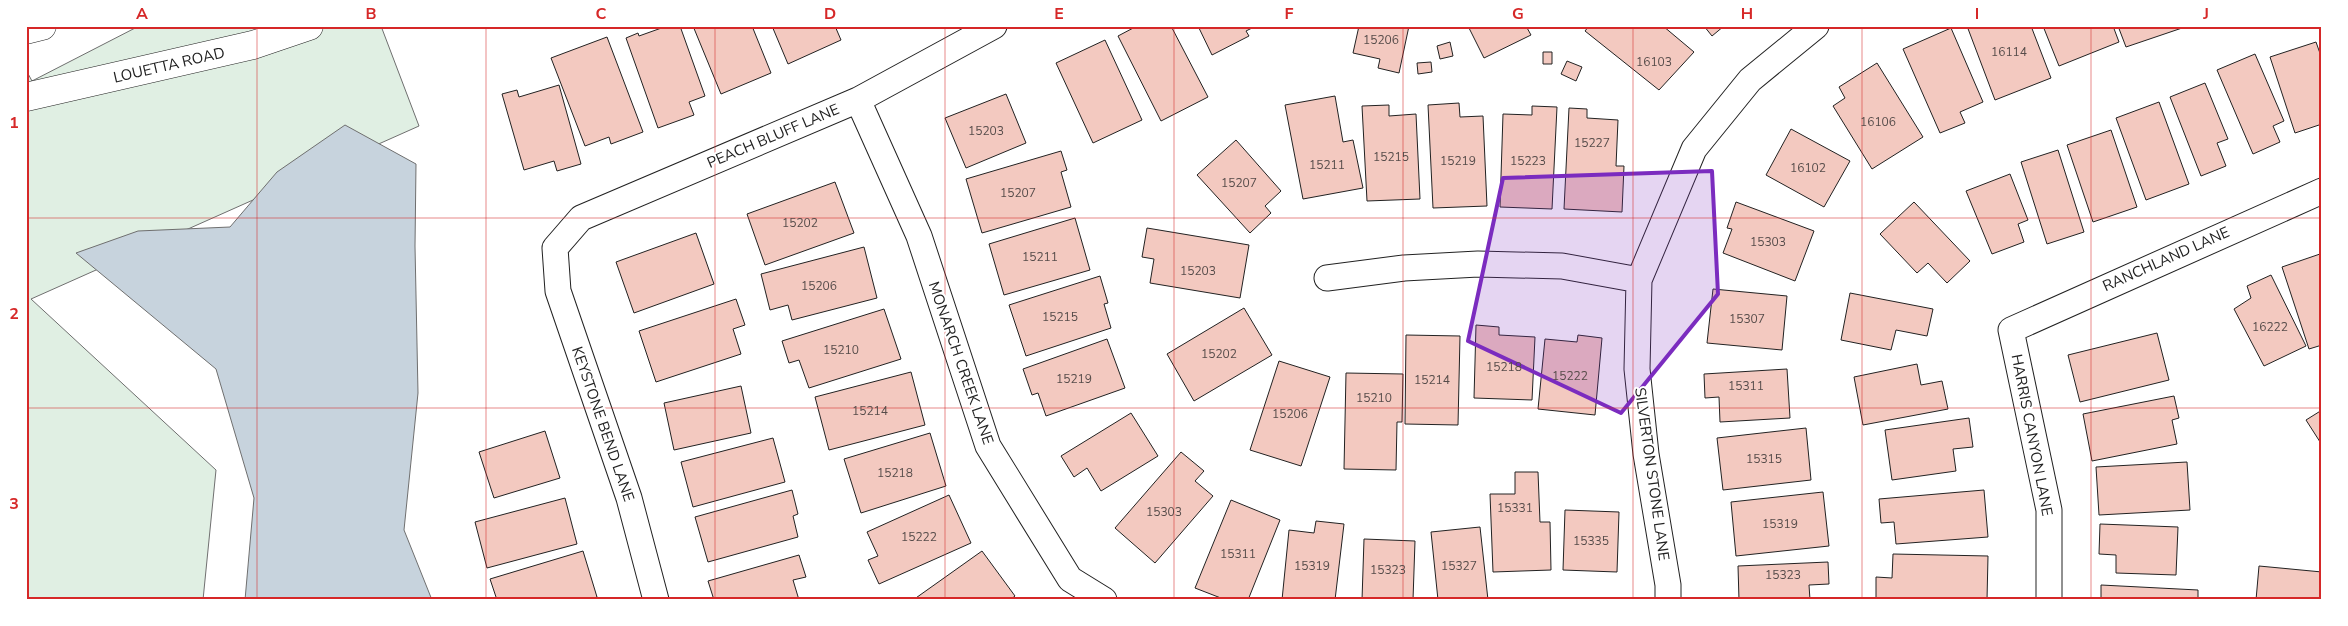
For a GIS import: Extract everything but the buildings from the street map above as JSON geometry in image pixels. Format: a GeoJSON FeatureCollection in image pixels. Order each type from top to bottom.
{"type":"FeatureCollection","features":[{"type":"Feature","properties":{"kind":"main road"},"geometry":{"type":"LineString","coordinates":[[26,30],[42,26]]}},
{"type":"Feature","properties":{"kind":"main road","name":"LOUETTA ROAD"},"geometry":{"type":"LineString","coordinates":[[26,97],[253,45],[309,26]]}},
{"type":"Feature","properties":{"kind":"street","name":"PEACH BLUFF LANE"},"geometry":{"type":"LineString","coordinates":[[555,248],[581,218],[858,100],[994,26]]}},
{"type":"Feature","properties":{"kind":"street","name":"SILVERTON STONE LANE"},"geometry":{"type":"LineString","coordinates":[[1668,600],[1668,585],[1646,454],[1637,369],[1638,280],[1694,149],[1750,80],[1816,26]]}},
{"type":"Feature","properties":{"kind":"street","name":"MONARCH CREEK LANE"},"geometry":{"type":"LineString","coordinates":[[858,100],[919,236],[988,446],[1070,579],[1104,600]]}},
{"type":"Feature","properties":{"kind":"street","name":"RANCHLAND LANE"},"geometry":{"type":"LineString","coordinates":[[2011,330],[2322,191]]}},
{"type":"Feature","properties":{"kind":"street","name":"KEYSTONE BEND LANE"},"geometry":{"type":"LineString","coordinates":[[555,248],[558,291],[629,498],[656,600]]}},
{"type":"Feature","properties":{"kind":"street"},"geometry":{"type":"LineString","coordinates":[[1327,278],[1404,268],[1478,264],[1562,266],[1638,280]]}},
{"type":"Feature","properties":{"kind":"street","name":"HARRIS CANYON LANE"},"geometry":{"type":"LineString","coordinates":[[2011,330],[2049,510],[2049,600]]}},
{"type":"Feature","properties":{"kind":"highlighted area"},"geometry":{"type":"Polygon","coordinates":[[[1712,171],[1718,294],[1621,413],[1468,341],[1503,178],[1712,171]]]}},
{"type":"Feature","properties":{"kind":"green space"},"geometry":{"type":"Polygon","coordinates":[[[139,26],[381,26],[419,126],[31,299],[216,470],[203,600],[26,600],[26,70],[32,81],[139,26]]]}},
{"type":"Feature","properties":{"kind":"shaded area"},"geometry":{"type":"Polygon","coordinates":[[[345,125],[416,164],[415,246],[418,393],[404,530],[432,600],[245,600],[254,498],[216,369],[76,253],[138,231],[230,227],[277,172],[345,125]]]}}]}
